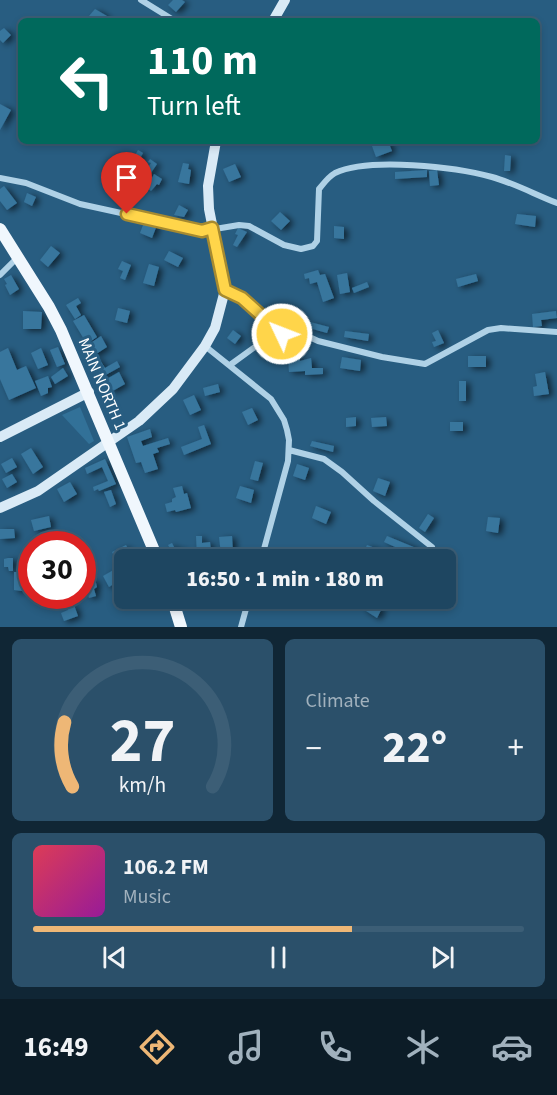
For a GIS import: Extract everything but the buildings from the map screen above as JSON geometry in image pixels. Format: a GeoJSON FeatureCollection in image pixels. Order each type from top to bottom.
{"type":"FeatureCollection","features":[{"type":"Feature","properties":{"kind":"main road"},"geometry":{"type":"LineString","coordinates":[[275,18],[285,0]]}},
{"type":"Feature","properties":{"kind":"main road"},"geometry":{"type":"LineString","coordinates":[[0,508],[38,491],[139,421],[173,389],[205,346],[215,328],[225,290],[212,228],[208,186],[215,144]]}},
{"type":"Feature","properties":{"kind":"main road","name":"MAIN NORTH 1"},"geometry":{"type":"LineString","coordinates":[[0,229],[49,307],[89,392],[153,549]]}},
{"type":"Feature","properties":{"kind":"main road"},"geometry":{"type":"LineString","coordinates":[[0,437],[89,392]]}},
{"type":"Feature","properties":{"kind":"main road"},"geometry":{"type":"LineString","coordinates":[[175,609],[181,627]]}},
{"type":"Feature","properties":{"kind":"street"},"geometry":{"type":"LineString","coordinates":[[141,0],[171,18]]}},
{"type":"Feature","properties":{"kind":"street"},"geometry":{"type":"LineString","coordinates":[[0,178],[26,183],[80,204],[202,231],[239,225],[249,226],[284,245],[301,249],[313,246],[317,241],[319,189],[333,174],[363,167],[437,166],[464,170],[495,178],[557,203]]}},
{"type":"Feature","properties":{"kind":"street"},"geometry":{"type":"LineString","coordinates":[[0,275],[18,257]]}},
{"type":"Feature","properties":{"kind":"street"},"geometry":{"type":"LineString","coordinates":[[225,290],[242,298],[282,334]]}},
{"type":"Feature","properties":{"kind":"street"},"geometry":{"type":"LineString","coordinates":[[230,365],[263,341],[282,334],[303,334],[318,341],[382,357],[424,364],[488,330],[501,328],[557,332]]}},
{"type":"Feature","properties":{"kind":"street"},"geometry":{"type":"LineString","coordinates":[[205,346],[272,399],[284,420],[289,450],[280,496],[264,549]]}},
{"type":"Feature","properties":{"kind":"street"},"geometry":{"type":"LineString","coordinates":[[289,450],[324,459],[432,547]]}},
{"type":"Feature","properties":{"kind":"street"},"geometry":{"type":"LineString","coordinates":[[241,627],[246,609]]}},
{"type":"Feature","properties":{"kind":"shaded area"},"geometry":{"type":"Polygon","coordinates":[[[80,407],[94,441],[89,444],[62,415],[80,407]]]}},
{"type":"Feature","properties":{"kind":"route"},"geometry":{"type":"LineString","coordinates":[[127,214],[202,231],[212,228],[225,290],[242,298],[282,334]]}}]}
